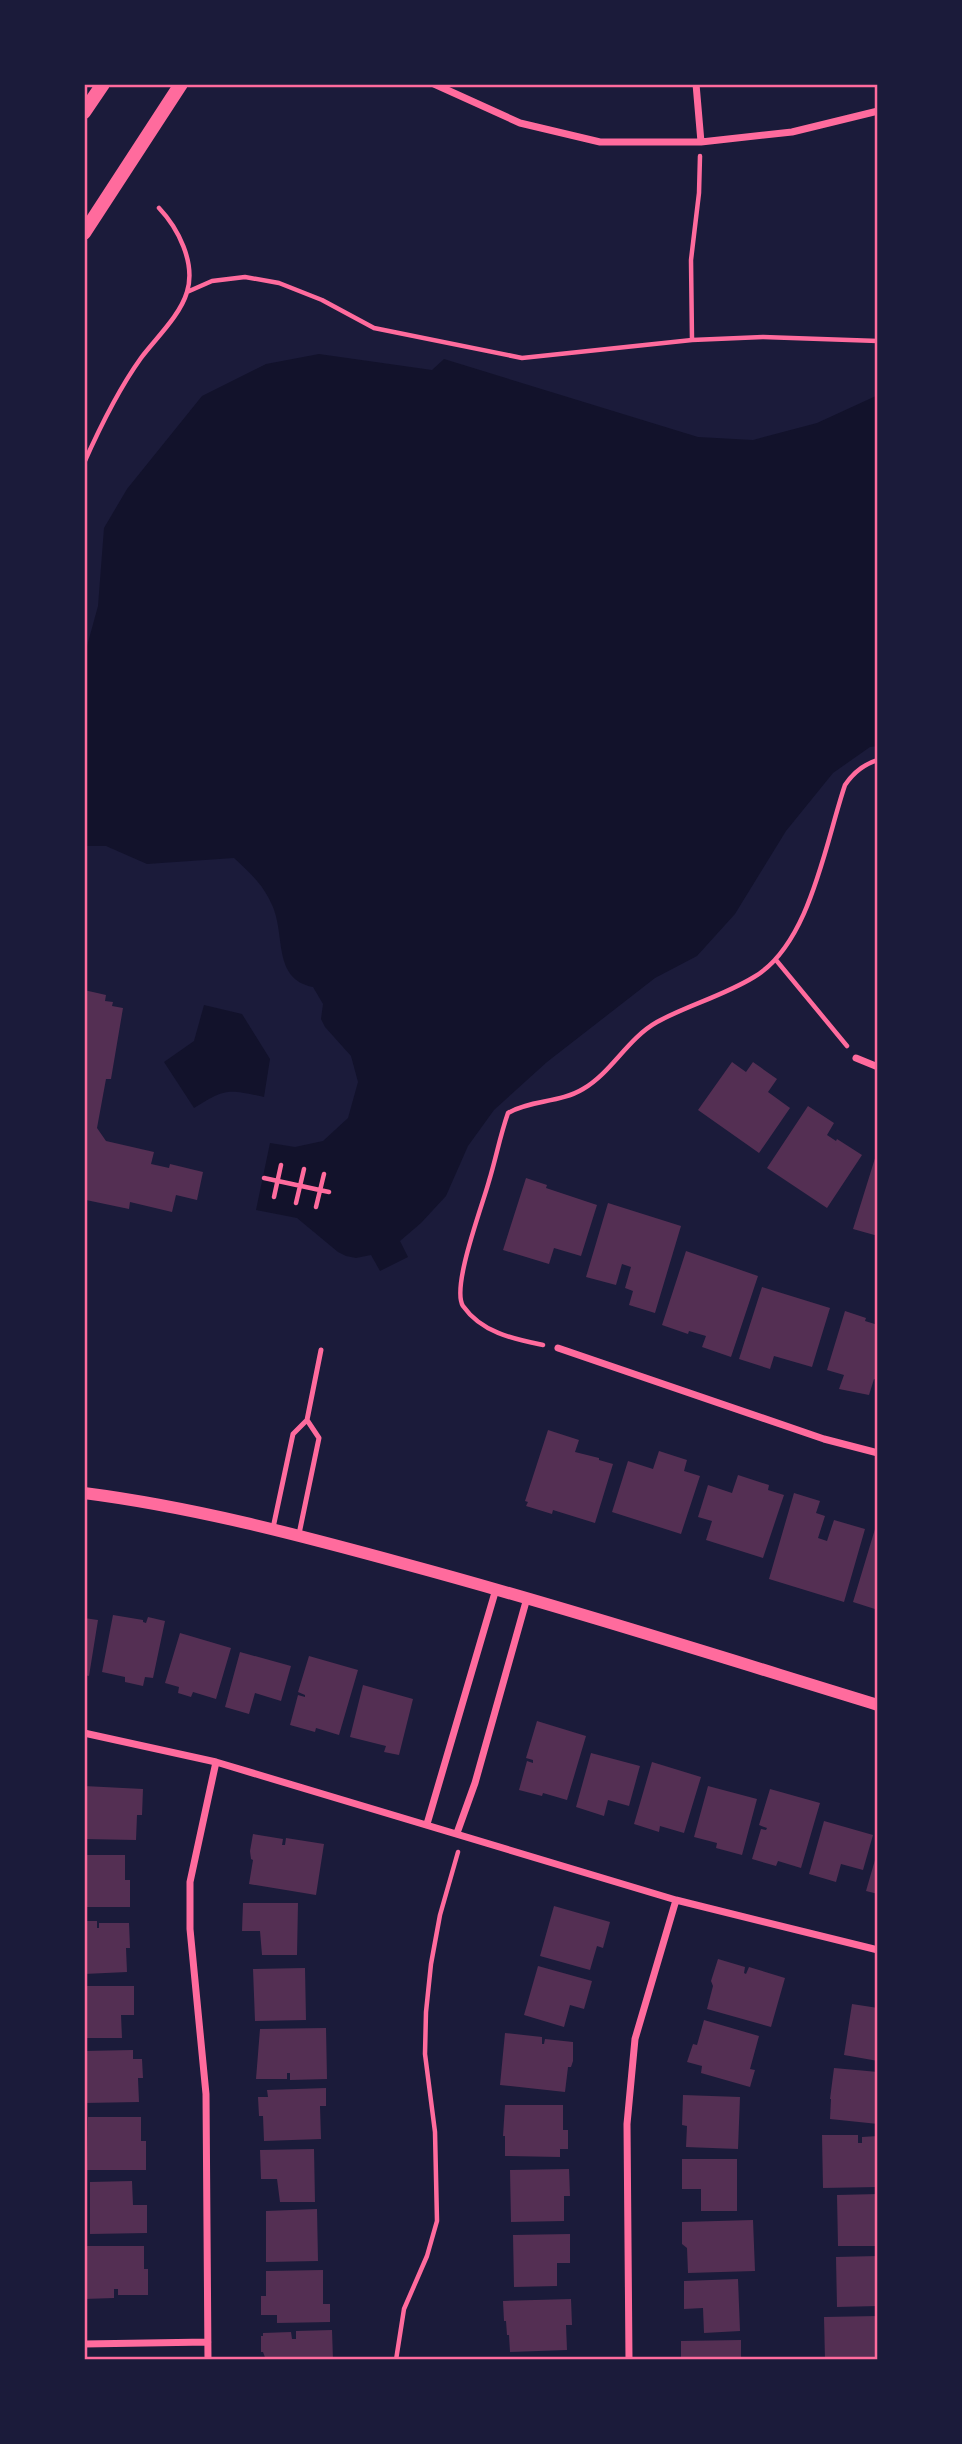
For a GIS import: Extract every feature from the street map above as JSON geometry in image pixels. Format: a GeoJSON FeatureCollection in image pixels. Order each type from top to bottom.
{"type":"FeatureCollection","features":[{"type":"Feature","properties":{"kind":"main road"},"geometry":{"type":"LineString","coordinates":[[84,112],[103,84]]}},
{"type":"Feature","properties":{"kind":"main road"},"geometry":{"type":"LineString","coordinates":[[84,233],[181,84]]}},
{"type":"Feature","properties":{"kind":"street"},"geometry":{"type":"LineString","coordinates":[[434,84],[520,123],[600,142],[701,142],[792,132],[878,111]]}},
{"type":"Feature","properties":{"kind":"street"},"geometry":{"type":"LineString","coordinates":[[696,84],[701,142]]}},
{"type":"Feature","properties":{"kind":"street"},"geometry":{"type":"LineString","coordinates":[[856,1058],[878,1067]]}},
{"type":"Feature","properties":{"kind":"street"},"geometry":{"type":"LineString","coordinates":[[558,1348],[824,1439],[878,1453]]}},
{"type":"Feature","properties":{"kind":"street"},"geometry":{"type":"LineString","coordinates":[[84,1493],[146,1501],[273,1528],[527,1598],[878,1705]]}},
{"type":"Feature","properties":{"kind":"street"},"geometry":{"type":"LineString","coordinates":[[427,1824],[496,1589]]}},
{"type":"Feature","properties":{"kind":"street"},"geometry":{"type":"LineString","coordinates":[[460,1834],[527,1598]]}},
{"type":"Feature","properties":{"kind":"street"},"geometry":{"type":"LineString","coordinates":[[84,1733],[216,1762],[676,1900],[878,1950]]}},
{"type":"Feature","properties":{"kind":"street"},"geometry":{"type":"LineString","coordinates":[[208,2360],[206,2094],[190,1928],[190,1882],[216,1762]]}},
{"type":"Feature","properties":{"kind":"street"},"geometry":{"type":"LineString","coordinates":[[629,2360],[627,2124],[635,2039],[676,1900]]}},
{"type":"Feature","properties":{"kind":"street"},"geometry":{"type":"LineString","coordinates":[[84,2344],[208,2342]]}},
{"type":"Feature","properties":{"kind":"lane"},"geometry":{"type":"LineString","coordinates":[[273,1528],[293,1434],[307,1420],[321,1350]]}},
{"type":"Feature","properties":{"kind":"lane"},"geometry":{"type":"LineString","coordinates":[[299,1535],[319,1438],[307,1420]]}},
{"type":"Feature","properties":{"kind":"path"},"geometry":{"type":"LineString","coordinates":[[692,340],[691,260],[699,193],[701,142]]}},
{"type":"Feature","properties":{"kind":"path"},"geometry":{"type":"LineString","coordinates":[[84,463],[99,430],[140,360],[170,321],[187,292],[186,255],[173,223],[159,208]]}},
{"type":"Feature","properties":{"kind":"path"},"geometry":{"type":"LineString","coordinates":[[187,292],[212,281],[246,277],[279,283],[322,300],[374,328],[522,358],[692,340],[763,337],[878,341]]}},
{"type":"Feature","properties":{"kind":"path"},"geometry":{"type":"LineString","coordinates":[[558,1348],[500,1336],[462,1305],[460,1293],[464,1262],[508,1113],[520,1106],[537,1105],[582,1090],[603,1074],[635,1038],[657,1022],[754,977],[776,960],[809,905],[845,785],[852,775],[869,762],[878,760]]}},
{"type":"Feature","properties":{"kind":"path"},"geometry":{"type":"LineString","coordinates":[[776,960],[856,1058]]}},
{"type":"Feature","properties":{"kind":"path"},"geometry":{"type":"LineString","coordinates":[[274,1197],[281,1165]]}},
{"type":"Feature","properties":{"kind":"path"},"geometry":{"type":"LineString","coordinates":[[296,1203],[304,1169]]}},
{"type":"Feature","properties":{"kind":"path"},"geometry":{"type":"LineString","coordinates":[[316,1207],[324,1174]]}},
{"type":"Feature","properties":{"kind":"path"},"geometry":{"type":"LineString","coordinates":[[264,1178],[329,1192]]}},
{"type":"Feature","properties":{"kind":"path"},"geometry":{"type":"LineString","coordinates":[[396,2360],[404,2309],[427,2256],[437,2221],[435,2132],[425,2054],[426,2012],[440,1914],[460,1834]]}},
{"type":"Feature","properties":{"kind":"shaded area"},"geometry":{"type":"Polygon","coordinates":[[[319,354],[432,370],[444,359],[698,437],[753,440],[817,423],[878,395],[878,746],[870,747],[833,773],[786,831],[735,914],[697,956],[655,978],[547,1062],[494,1110],[468,1146],[446,1196],[400,1241],[408,1257],[380,1271],[371,1255],[356,1258],[338,1252],[297,1218],[256,1210],[270,1143],[295,1147],[323,1141],[348,1118],[358,1082],[351,1056],[321,1019],[323,1004],[313,987],[291,975],[286,965],[276,917],[265,891],[234,858],[147,864],[106,846],[84,846],[84,657],[98,606],[104,528],[127,489],[202,396],[266,364],[319,354]]]}},
{"type":"Feature","properties":{"kind":"shaded area"},"geometry":{"type":"Polygon","coordinates":[[[204,1005],[242,1014],[270,1059],[264,1097],[227,1092],[194,1108],[164,1062],[194,1041],[204,1005]]]}},
{"type":"Feature","properties":{"kind":"building"},"geometry":{"type":"Polygon","coordinates":[[[84,990],[106,995],[105,1001],[113,1002],[112,1006],[123,1008],[111,1079],[106,1079],[97,1128],[106,1141],[154,1152],[151,1164],[169,1168],[170,1164],[203,1172],[197,1200],[176,1195],[172,1212],[130,1202],[129,1209],[86,1200],[84,990]]]}},
{"type":"Feature","properties":{"kind":"building"},"geometry":{"type":"Polygon","coordinates":[[[732,1062],[746,1072],[753,1062],[777,1079],[768,1092],[790,1108],[759,1153],[698,1110],[732,1062]]]}},
{"type":"Feature","properties":{"kind":"building"},"geometry":{"type":"Polygon","coordinates":[[[808,1106],[834,1123],[827,1135],[862,1155],[827,1208],[767,1168],[808,1106]]]}},
{"type":"Feature","properties":{"kind":"building"},"geometry":{"type":"Polygon","coordinates":[[[876,1155],[878,1156],[878,1236],[853,1229],[876,1155]]]}},
{"type":"Feature","properties":{"kind":"building"},"geometry":{"type":"Polygon","coordinates":[[[526,1178],[547,1185],[546,1188],[597,1205],[581,1256],[554,1248],[549,1264],[503,1250],[526,1178]]]}},
{"type":"Feature","properties":{"kind":"building"},"geometry":{"type":"Polygon","coordinates":[[[608,1203],[681,1226],[655,1313],[629,1305],[633,1291],[625,1288],[631,1267],[622,1264],[616,1285],[586,1277],[608,1203]]]}},
{"type":"Feature","properties":{"kind":"building"},"geometry":{"type":"Polygon","coordinates":[[[686,1251],[758,1276],[731,1357],[702,1347],[706,1336],[689,1331],[688,1334],[662,1325],[686,1251]]]}},
{"type":"Feature","properties":{"kind":"building"},"geometry":{"type":"Polygon","coordinates":[[[762,1287],[830,1308],[812,1367],[774,1356],[770,1369],[739,1359],[762,1287]]]}},
{"type":"Feature","properties":{"kind":"building"},"geometry":{"type":"Polygon","coordinates":[[[845,1311],[878,1325],[878,1380],[874,1379],[869,1395],[839,1389],[844,1375],[827,1370],[845,1311]]]}},
{"type":"Feature","properties":{"kind":"building"},"geometry":{"type":"Polygon","coordinates":[[[548,1430],[579,1440],[575,1452],[613,1464],[595,1523],[553,1510],[552,1514],[526,1506],[528,1502],[525,1501],[548,1430]]]}},
{"type":"Feature","properties":{"kind":"building"},"geometry":{"type":"Polygon","coordinates":[[[659,1451],[687,1460],[684,1471],[700,1476],[681,1534],[612,1512],[628,1461],[653,1469],[659,1451]]]}},
{"type":"Feature","properties":{"kind":"building"},"geometry":{"type":"Polygon","coordinates":[[[738,1475],[769,1485],[768,1490],[784,1495],[763,1558],[706,1540],[712,1521],[698,1517],[708,1485],[732,1493],[738,1475]]]}},
{"type":"Feature","properties":{"kind":"building"},"geometry":{"type":"Polygon","coordinates":[[[794,1493],[820,1501],[816,1513],[825,1516],[818,1538],[827,1541],[834,1520],[865,1529],[844,1602],[769,1579],[794,1493]]]}},
{"type":"Feature","properties":{"kind":"building"},"geometry":{"type":"Polygon","coordinates":[[[875,1529],[878,1530],[878,1610],[853,1602],[875,1529]]]}},
{"type":"Feature","properties":{"kind":"building"},"geometry":{"type":"Polygon","coordinates":[[[113,1615],[143,1620],[146,1623],[148,1617],[165,1621],[153,1678],[145,1677],[143,1686],[125,1682],[125,1677],[102,1672],[113,1615]]]}},
{"type":"Feature","properties":{"kind":"building"},"geometry":{"type":"Polygon","coordinates":[[[84,1618],[98,1620],[89,1676],[84,1675],[84,1618]]]}},
{"type":"Feature","properties":{"kind":"building"},"geometry":{"type":"Polygon","coordinates":[[[180,1633],[231,1648],[216,1699],[193,1692],[191,1697],[178,1693],[179,1687],[165,1683],[180,1633]]]}},
{"type":"Feature","properties":{"kind":"building"},"geometry":{"type":"Polygon","coordinates":[[[240,1652],[291,1666],[281,1701],[255,1693],[249,1714],[225,1707],[240,1652]]]}},
{"type":"Feature","properties":{"kind":"building"},"geometry":{"type":"Polygon","coordinates":[[[309,1656],[358,1670],[339,1735],[316,1728],[315,1732],[290,1725],[298,1695],[305,1697],[298,1692],[309,1656]]]}},
{"type":"Feature","properties":{"kind":"building"},"geometry":{"type":"Polygon","coordinates":[[[363,1685],[413,1699],[399,1755],[384,1752],[386,1746],[350,1737],[363,1685]]]}},
{"type":"Feature","properties":{"kind":"building"},"geometry":{"type":"Polygon","coordinates":[[[537,1721],[586,1736],[567,1800],[519,1790],[527,1761],[533,1763],[533,1760],[526,1758],[537,1721]]]}},
{"type":"Feature","properties":{"kind":"building"},"geometry":{"type":"Polygon","coordinates":[[[591,1753],[640,1766],[629,1806],[608,1800],[604,1816],[576,1807],[591,1753]]]}},
{"type":"Feature","properties":{"kind":"building"},"geometry":{"type":"Polygon","coordinates":[[[652,1762],[701,1777],[684,1833],[660,1826],[659,1832],[634,1824],[652,1762]]]}},
{"type":"Feature","properties":{"kind":"building"},"geometry":{"type":"Polygon","coordinates":[[[84,1786],[143,1789],[142,1815],[137,1815],[136,1840],[84,1839],[84,1786]]]}},
{"type":"Feature","properties":{"kind":"building"},"geometry":{"type":"Polygon","coordinates":[[[708,1786],[757,1799],[742,1855],[716,1848],[717,1843],[694,1837],[708,1786]]]}},
{"type":"Feature","properties":{"kind":"building"},"geometry":{"type":"Polygon","coordinates":[[[770,1789],[820,1803],[801,1868],[778,1861],[776,1866],[752,1859],[761,1829],[767,1828],[759,1825],[770,1789]]]}},
{"type":"Feature","properties":{"kind":"building"},"geometry":{"type":"Polygon","coordinates":[[[824,1821],[873,1835],[863,1870],[841,1864],[836,1882],[809,1874],[824,1821]]]}},
{"type":"Feature","properties":{"kind":"building"},"geometry":{"type":"Polygon","coordinates":[[[253,1834],[283,1839],[282,1845],[285,1845],[286,1838],[324,1844],[316,1895],[249,1884],[253,1834]]]}},
{"type":"Feature","properties":{"kind":"building"},"geometry":{"type":"Polygon","coordinates":[[[878,1853],[878,1894],[866,1891],[878,1853]]]}},
{"type":"Feature","properties":{"kind":"building"},"geometry":{"type":"Polygon","coordinates":[[[84,1855],[125,1855],[125,1880],[130,1880],[130,1907],[84,1907],[84,1855]]]}},
{"type":"Feature","properties":{"kind":"building"},"geometry":{"type":"Polygon","coordinates":[[[243,1903],[298,1903],[297,1955],[262,1955],[260,1931],[242,1931],[243,1903]]]}},
{"type":"Feature","properties":{"kind":"building"},"geometry":{"type":"Polygon","coordinates":[[[554,1906],[610,1922],[603,1948],[597,1946],[590,1970],[540,1956],[554,1906]]]}},
{"type":"Feature","properties":{"kind":"building"},"geometry":{"type":"Polygon","coordinates":[[[84,1921],[97,1921],[97,1928],[99,1923],[129,1923],[127,1972],[84,1974],[84,1921]]]}},
{"type":"Feature","properties":{"kind":"building"},"geometry":{"type":"Polygon","coordinates":[[[718,1959],[745,1967],[746,1974],[749,1967],[785,1978],[771,2027],[707,2009],[713,1986],[711,1981],[718,1959]]]}},
{"type":"Feature","properties":{"kind":"building"},"geometry":{"type":"Polygon","coordinates":[[[538,1966],[592,1981],[584,2009],[570,2005],[564,2027],[524,2015],[538,1966]]]}},
{"type":"Feature","properties":{"kind":"building"},"geometry":{"type":"Polygon","coordinates":[[[305,1968],[306,2020],[255,2021],[253,1969],[305,1968]]]}},
{"type":"Feature","properties":{"kind":"building"},"geometry":{"type":"Polygon","coordinates":[[[84,1986],[134,1986],[134,2015],[121,2015],[122,2038],[84,2038],[84,1986]]]}},
{"type":"Feature","properties":{"kind":"building"},"geometry":{"type":"Polygon","coordinates":[[[852,2004],[878,2008],[878,2061],[844,2055],[852,2004]]]}},
{"type":"Feature","properties":{"kind":"building"},"geometry":{"type":"Polygon","coordinates":[[[704,2020],[759,2036],[750,2069],[755,2070],[750,2087],[701,2073],[702,2066],[687,2062],[693,2044],[697,2045],[704,2020]]]}},
{"type":"Feature","properties":{"kind":"building"},"geometry":{"type":"Polygon","coordinates":[[[326,2028],[327,2079],[290,2080],[290,2073],[287,2073],[287,2079],[256,2079],[260,2029],[326,2028]]]}},
{"type":"Feature","properties":{"kind":"building"},"geometry":{"type":"Polygon","coordinates":[[[505,2033],[542,2037],[542,2044],[545,2039],[573,2042],[573,2061],[571,2067],[568,2067],[565,2092],[500,2085],[505,2033]]]}},
{"type":"Feature","properties":{"kind":"building"},"geometry":{"type":"Polygon","coordinates":[[[133,2050],[133,2059],[142,2059],[143,2078],[138,2078],[139,2102],[84,2103],[84,2051],[133,2050]]]}},
{"type":"Feature","properties":{"kind":"building"},"geometry":{"type":"Polygon","coordinates":[[[834,2068],[878,2072],[878,2124],[830,2119],[834,2068]]]}},
{"type":"Feature","properties":{"kind":"building"},"geometry":{"type":"Polygon","coordinates":[[[326,2088],[326,2106],[320,2106],[321,2139],[264,2141],[263,2116],[259,2116],[258,2097],[268,2097],[267,2090],[326,2088]]]}},
{"type":"Feature","properties":{"kind":"building"},"geometry":{"type":"Polygon","coordinates":[[[683,2095],[740,2097],[738,2149],[686,2147],[687,2126],[682,2125],[683,2095]]]}},
{"type":"Feature","properties":{"kind":"building"},"geometry":{"type":"Polygon","coordinates":[[[505,2105],[563,2105],[563,2130],[568,2130],[568,2149],[560,2149],[560,2157],[505,2156],[505,2105]]]}},
{"type":"Feature","properties":{"kind":"building"},"geometry":{"type":"Polygon","coordinates":[[[88,2117],[141,2117],[141,2141],[146,2141],[146,2170],[87,2170],[88,2117]]]}},
{"type":"Feature","properties":{"kind":"building"},"geometry":{"type":"Polygon","coordinates":[[[822,2135],[858,2135],[858,2143],[862,2143],[862,2137],[878,2136],[878,2187],[823,2188],[822,2135]]]}},
{"type":"Feature","properties":{"kind":"building"},"geometry":{"type":"Polygon","coordinates":[[[314,2149],[315,2202],[280,2202],[277,2179],[261,2179],[260,2150],[314,2149]]]}},
{"type":"Feature","properties":{"kind":"building"},"geometry":{"type":"Polygon","coordinates":[[[682,2159],[737,2159],[737,2211],[701,2211],[701,2189],[682,2189],[682,2159]]]}},
{"type":"Feature","properties":{"kind":"building"},"geometry":{"type":"Polygon","coordinates":[[[569,2169],[570,2196],[564,2196],[564,2221],[511,2222],[510,2170],[569,2169]]]}},
{"type":"Feature","properties":{"kind":"building"},"geometry":{"type":"Polygon","coordinates":[[[132,2181],[133,2205],[147,2205],[147,2233],[90,2234],[90,2182],[132,2181]]]}},
{"type":"Feature","properties":{"kind":"building"},"geometry":{"type":"Polygon","coordinates":[[[878,2194],[878,2246],[838,2246],[837,2195],[878,2194]]]}},
{"type":"Feature","properties":{"kind":"building"},"geometry":{"type":"Polygon","coordinates":[[[317,2209],[318,2261],[266,2262],[266,2211],[317,2209]]]}},
{"type":"Feature","properties":{"kind":"building"},"geometry":{"type":"Polygon","coordinates":[[[753,2220],[755,2271],[688,2273],[687,2248],[682,2244],[682,2222],[753,2220]]]}},
{"type":"Feature","properties":{"kind":"building"},"geometry":{"type":"Polygon","coordinates":[[[570,2234],[570,2263],[557,2263],[557,2286],[514,2287],[513,2235],[570,2234]]]}},
{"type":"Feature","properties":{"kind":"building"},"geometry":{"type":"Polygon","coordinates":[[[84,2246],[144,2246],[144,2269],[148,2269],[148,2295],[118,2295],[118,2289],[114,2289],[114,2298],[84,2299],[84,2246]]]}},
{"type":"Feature","properties":{"kind":"building"},"geometry":{"type":"Polygon","coordinates":[[[878,2256],[878,2306],[837,2307],[836,2257],[878,2256]]]}},
{"type":"Feature","properties":{"kind":"building"},"geometry":{"type":"Polygon","coordinates":[[[323,2270],[323,2304],[330,2304],[330,2322],[277,2323],[277,2315],[261,2315],[261,2296],[266,2296],[266,2271],[323,2270]]]}},
{"type":"Feature","properties":{"kind":"building"},"geometry":{"type":"Polygon","coordinates":[[[738,2279],[740,2331],[704,2333],[703,2308],[684,2309],[684,2281],[738,2279]]]}},
{"type":"Feature","properties":{"kind":"building"},"geometry":{"type":"Polygon","coordinates":[[[571,2299],[572,2325],[566,2325],[567,2350],[510,2352],[503,2301],[571,2299]]]}},
{"type":"Feature","properties":{"kind":"building"},"geometry":{"type":"Polygon","coordinates":[[[878,2316],[878,2360],[825,2360],[824,2317],[878,2316]]]}},
{"type":"Feature","properties":{"kind":"building"},"geometry":{"type":"Polygon","coordinates":[[[332,2330],[333,2360],[266,2360],[261,2352],[263,2333],[291,2332],[292,2339],[296,2339],[296,2331],[332,2330]]]}},
{"type":"Feature","properties":{"kind":"building"},"geometry":{"type":"Polygon","coordinates":[[[741,2340],[741,2360],[681,2360],[681,2341],[741,2340]]]}}]}
